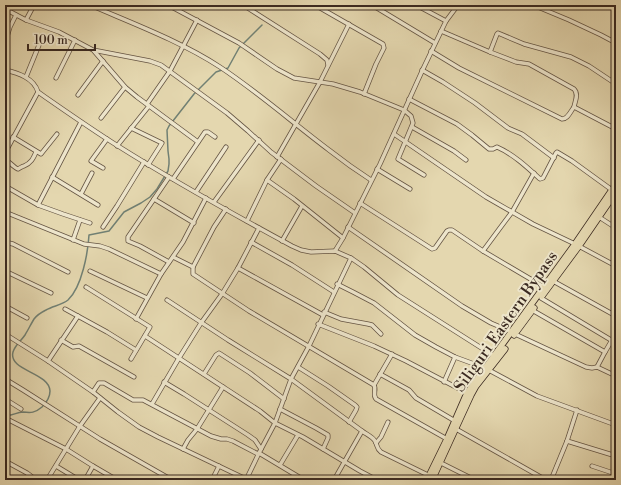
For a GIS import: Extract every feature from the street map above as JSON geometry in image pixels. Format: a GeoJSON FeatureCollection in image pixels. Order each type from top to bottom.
{"type":"FeatureCollection","features":[{"type":"Feature","properties":{"kind":"main road","name":"Siliguri Eastern Bypass"},"geometry":{"type":"LineString","coordinates":[[430,479],[440,463],[476,386],[495,356],[514,333],[544,287],[613,201],[616,184]]}},
{"type":"Feature","properties":{"kind":"main road","name":"Siliguri Eastern Bypass"},"geometry":{"type":"LineString","coordinates":[[430,479],[467,393],[541,298],[614,191]]}},
{"type":"Feature","properties":{"kind":"street"},"geometry":{"type":"LineString","coordinates":[[26,20],[34,5]]}},
{"type":"Feature","properties":{"kind":"street"},"geometry":{"type":"LineString","coordinates":[[90,5],[150,31],[218,66],[275,107],[330,151],[371,180]]}},
{"type":"Feature","properties":{"kind":"street"},"geometry":{"type":"LineString","coordinates":[[168,5],[240,43],[277,69],[294,78],[332,84],[364,94],[404,110],[411,116],[412,127],[398,159],[424,175]]}},
{"type":"Feature","properties":{"kind":"street"},"geometry":{"type":"LineString","coordinates":[[243,5],[320,54],[327,60],[328,65]]}},
{"type":"Feature","properties":{"kind":"street"},"geometry":{"type":"LineString","coordinates":[[315,5],[382,42],[384,45],[364,94]]}},
{"type":"Feature","properties":{"kind":"street"},"geometry":{"type":"LineString","coordinates":[[372,5],[435,43]]}},
{"type":"Feature","properties":{"kind":"street"},"geometry":{"type":"LineString","coordinates":[[416,5],[446,21]]}},
{"type":"Feature","properties":{"kind":"street"},"geometry":{"type":"LineString","coordinates":[[335,251],[343,238],[394,134],[422,70],[446,21],[458,5]]}},
{"type":"Feature","properties":{"kind":"street"},"geometry":{"type":"LineString","coordinates":[[533,5],[569,20],[616,43]]}},
{"type":"Feature","properties":{"kind":"street"},"geometry":{"type":"LineString","coordinates":[[5,9],[26,20],[59,32],[93,50],[157,63],[227,113],[279,158],[355,213]]}},
{"type":"Feature","properties":{"kind":"street"},"geometry":{"type":"LineString","coordinates":[[5,42],[16,15]]}},
{"type":"Feature","properties":{"kind":"street"},"geometry":{"type":"LineString","coordinates":[[117,146],[148,105],[170,71],[197,20]]}},
{"type":"Feature","properties":{"kind":"street"},"geometry":{"type":"LineString","coordinates":[[247,221],[349,24]]}},
{"type":"Feature","properties":{"kind":"street"},"geometry":{"type":"LineString","coordinates":[[431,51],[459,68],[562,119],[567,117],[574,108],[577,93],[574,89],[529,64],[516,62],[441,31]]}},
{"type":"Feature","properties":{"kind":"street"},"geometry":{"type":"LineString","coordinates":[[490,52],[496,34],[498,33],[524,44],[571,57],[589,66],[616,84]]}},
{"type":"Feature","properties":{"kind":"street"},"geometry":{"type":"LineString","coordinates":[[56,78],[75,40]]}},
{"type":"Feature","properties":{"kind":"street"},"geometry":{"type":"LineString","coordinates":[[26,77],[39,45]]}},
{"type":"Feature","properties":{"kind":"street"},"geometry":{"type":"LineString","coordinates":[[93,50],[125,87],[164,118],[198,142]]}},
{"type":"Feature","properties":{"kind":"street"},"geometry":{"type":"LineString","coordinates":[[78,95],[103,61]]}},
{"type":"Feature","properties":{"kind":"street"},"geometry":{"type":"LineString","coordinates":[[5,86],[7,70],[26,77],[34,83],[38,92],[117,146],[148,165],[282,241],[301,250],[311,252],[335,251],[351,258],[398,295],[495,356]]}},
{"type":"Feature","properties":{"kind":"street"},"geometry":{"type":"LineString","coordinates":[[422,70],[475,103],[508,128],[522,134],[554,158]]}},
{"type":"Feature","properties":{"kind":"street"},"geometry":{"type":"LineString","coordinates":[[101,118],[125,87]]}},
{"type":"Feature","properties":{"kind":"street"},"geometry":{"type":"LineString","coordinates":[[5,153],[38,92]]}},
{"type":"Feature","properties":{"kind":"street"},"geometry":{"type":"LineString","coordinates":[[409,99],[457,124],[489,149],[497,147],[514,157],[540,179],[542,179],[557,152],[614,191]]}},
{"type":"Feature","properties":{"kind":"street"},"geometry":{"type":"LineString","coordinates":[[574,108],[616,129]]}},
{"type":"Feature","properties":{"kind":"street"},"geometry":{"type":"LineString","coordinates":[[38,205],[81,122]]}},
{"type":"Feature","properties":{"kind":"street"},"geometry":{"type":"LineString","coordinates":[[412,127],[454,151],[466,160]]}},
{"type":"Feature","properties":{"kind":"street"},"geometry":{"type":"LineString","coordinates":[[131,128],[162,143],[148,165]]}},
{"type":"Feature","properties":{"kind":"street"},"geometry":{"type":"LineString","coordinates":[[174,180],[206,131],[215,137]]}},
{"type":"Feature","properties":{"kind":"street"},"geometry":{"type":"LineString","coordinates":[[13,137],[36,152],[42,154],[57,134]]}},
{"type":"Feature","properties":{"kind":"street"},"geometry":{"type":"LineString","coordinates":[[394,134],[486,197],[533,224],[616,266]]}},
{"type":"Feature","properties":{"kind":"street"},"geometry":{"type":"LineString","coordinates":[[103,168],[91,161],[107,139]]}},
{"type":"Feature","properties":{"kind":"street"},"geometry":{"type":"LineString","coordinates":[[214,202],[259,140]]}},
{"type":"Feature","properties":{"kind":"street"},"geometry":{"type":"LineString","coordinates":[[196,192],[226,147]]}},
{"type":"Feature","properties":{"kind":"street"},"geometry":{"type":"LineString","coordinates":[[5,159],[18,168],[31,161],[36,152]]}},
{"type":"Feature","properties":{"kind":"street"},"geometry":{"type":"LineString","coordinates":[[103,226],[118,206],[144,162]]}},
{"type":"Feature","properties":{"kind":"street"},"geometry":{"type":"LineString","coordinates":[[377,169],[410,189]]}},
{"type":"Feature","properties":{"kind":"street"},"geometry":{"type":"LineString","coordinates":[[81,194],[92,173]]}},
{"type":"Feature","properties":{"kind":"street"},"geometry":{"type":"LineString","coordinates":[[484,251],[512,212],[534,173]]}},
{"type":"Feature","properties":{"kind":"street"},"geometry":{"type":"LineString","coordinates":[[168,176],[128,237],[128,241],[169,262]]}},
{"type":"Feature","properties":{"kind":"street"},"geometry":{"type":"LineString","coordinates":[[52,177],[98,205]]}},
{"type":"Feature","properties":{"kind":"street"},"geometry":{"type":"LineString","coordinates":[[268,180],[343,238]]}},
{"type":"Feature","properties":{"kind":"street"},"geometry":{"type":"LineString","coordinates":[[5,186],[38,205],[90,223]]}},
{"type":"Feature","properties":{"kind":"street"},"geometry":{"type":"LineString","coordinates":[[136,319],[161,274],[194,223],[206,198]]}},
{"type":"Feature","properties":{"kind":"street"},"geometry":{"type":"LineString","coordinates":[[154,199],[194,223]]}},
{"type":"Feature","properties":{"kind":"street"},"geometry":{"type":"LineString","coordinates":[[360,203],[432,249],[435,248],[447,231],[450,230],[544,287]]}},
{"type":"Feature","properties":{"kind":"street"},"geometry":{"type":"LineString","coordinates":[[282,241],[302,206]]}},
{"type":"Feature","properties":{"kind":"street"},"geometry":{"type":"LineString","coordinates":[[226,209],[214,226],[194,267],[193,274],[283,332],[374,385]]}},
{"type":"Feature","properties":{"kind":"street"},"geometry":{"type":"LineString","coordinates":[[5,212],[84,244],[109,249],[161,274]]}},
{"type":"Feature","properties":{"kind":"street"},"geometry":{"type":"LineString","coordinates":[[599,217],[616,228]]}},
{"type":"Feature","properties":{"kind":"street"},"geometry":{"type":"LineString","coordinates":[[73,240],[80,220]]}},
{"type":"Feature","properties":{"kind":"street"},"geometry":{"type":"LineString","coordinates":[[348,227],[462,306],[491,323],[586,367],[597,367],[616,376]]}},
{"type":"Feature","properties":{"kind":"street"},"geometry":{"type":"LineString","coordinates":[[152,404],[178,358],[238,268],[259,228]]}},
{"type":"Feature","properties":{"kind":"street"},"geometry":{"type":"LineString","coordinates":[[5,242],[13,244],[68,272]]}},
{"type":"Feature","properties":{"kind":"street"},"geometry":{"type":"LineString","coordinates":[[251,242],[334,292]]}},
{"type":"Feature","properties":{"kind":"street"},"geometry":{"type":"LineString","coordinates":[[173,257],[194,267]]}},
{"type":"Feature","properties":{"kind":"street"},"geometry":{"type":"LineString","coordinates":[[5,334],[93,392],[139,427],[246,480],[275,423],[291,379],[309,346],[337,284],[351,258]]}},
{"type":"Feature","properties":{"kind":"street"},"geometry":{"type":"LineString","coordinates":[[238,268],[323,314],[368,324],[376,328],[381,334]]}},
{"type":"Feature","properties":{"kind":"street"},"geometry":{"type":"LineString","coordinates":[[5,271],[51,292]]}},
{"type":"Feature","properties":{"kind":"street"},"geometry":{"type":"LineString","coordinates":[[90,271],[147,298]]}},
{"type":"Feature","properties":{"kind":"street"},"geometry":{"type":"LineString","coordinates":[[553,281],[616,316]]}},
{"type":"Feature","properties":{"kind":"street"},"geometry":{"type":"LineString","coordinates":[[337,284],[374,303],[415,335],[455,357],[487,369],[537,396],[616,425]]}},
{"type":"Feature","properties":{"kind":"street"},"geometry":{"type":"LineString","coordinates":[[86,287],[150,327],[132,359]]}},
{"type":"Feature","properties":{"kind":"street"},"geometry":{"type":"LineString","coordinates":[[541,298],[614,341],[605,352],[597,367]]}},
{"type":"Feature","properties":{"kind":"street"},"geometry":{"type":"LineString","coordinates":[[167,300],[291,379],[348,422],[375,440],[378,450],[430,479]]}},
{"type":"Feature","properties":{"kind":"street"},"geometry":{"type":"LineString","coordinates":[[5,306],[27,318]]}},
{"type":"Feature","properties":{"kind":"street"},"geometry":{"type":"LineString","coordinates":[[65,309],[136,350]]}},
{"type":"Feature","properties":{"kind":"street"},"geometry":{"type":"LineString","coordinates":[[532,310],[605,352]]}},
{"type":"Feature","properties":{"kind":"street"},"geometry":{"type":"LineString","coordinates":[[48,361],[78,316]]}},
{"type":"Feature","properties":{"kind":"street"},"geometry":{"type":"LineString","coordinates":[[318,324],[392,354],[467,393]]}},
{"type":"Feature","properties":{"kind":"street"},"geometry":{"type":"LineString","coordinates":[[144,336],[260,411],[275,423],[377,480]]}},
{"type":"Feature","properties":{"kind":"street"},"geometry":{"type":"LineString","coordinates":[[62,340],[73,347],[79,346],[134,377]]}},
{"type":"Feature","properties":{"kind":"street"},"geometry":{"type":"LineString","coordinates":[[204,374],[216,355],[219,353],[250,373],[284,399]]}},
{"type":"Feature","properties":{"kind":"street"},"geometry":{"type":"LineString","coordinates":[[392,354],[374,385],[374,395],[376,399],[447,440]]}},
{"type":"Feature","properties":{"kind":"street"},"geometry":{"type":"LineString","coordinates":[[444,382],[455,357]]}},
{"type":"Feature","properties":{"kind":"street"},"geometry":{"type":"LineString","coordinates":[[298,367],[356,405],[356,410],[348,422]]}},
{"type":"Feature","properties":{"kind":"street"},"geometry":{"type":"LineString","coordinates":[[380,374],[409,390],[416,398],[455,421]]}},
{"type":"Feature","properties":{"kind":"street"},"geometry":{"type":"LineString","coordinates":[[5,380],[120,451],[172,480]]}},
{"type":"Feature","properties":{"kind":"street"},"geometry":{"type":"LineString","coordinates":[[164,382],[252,438],[259,452]]}},
{"type":"Feature","properties":{"kind":"street"},"geometry":{"type":"LineString","coordinates":[[93,392],[99,383],[104,383],[133,400],[142,400],[152,404],[216,438],[227,439],[259,452],[304,480]]}},
{"type":"Feature","properties":{"kind":"street"},"geometry":{"type":"LineString","coordinates":[[183,449],[223,387]]}},
{"type":"Feature","properties":{"kind":"street"},"geometry":{"type":"LineString","coordinates":[[47,480],[80,426],[100,398]]}},
{"type":"Feature","properties":{"kind":"street"},"geometry":{"type":"LineString","coordinates":[[5,399],[21,409]]}},
{"type":"Feature","properties":{"kind":"street"},"geometry":{"type":"LineString","coordinates":[[280,410],[328,435],[323,449]]}},
{"type":"Feature","properties":{"kind":"street"},"geometry":{"type":"LineString","coordinates":[[551,480],[578,410]]}},
{"type":"Feature","properties":{"kind":"street"},"geometry":{"type":"LineString","coordinates":[[5,418],[66,449],[117,480]]}},
{"type":"Feature","properties":{"kind":"street"},"geometry":{"type":"LineString","coordinates":[[376,443],[381,437],[388,422]]}},
{"type":"Feature","properties":{"kind":"street"},"geometry":{"type":"LineString","coordinates":[[456,429],[546,480]]}},
{"type":"Feature","properties":{"kind":"street"},"geometry":{"type":"LineString","coordinates":[[334,480],[362,431]]}},
{"type":"Feature","properties":{"kind":"street"},"geometry":{"type":"LineString","coordinates":[[280,465],[298,435]]}},
{"type":"Feature","properties":{"kind":"street"},"geometry":{"type":"LineString","coordinates":[[567,441],[616,456]]}},
{"type":"Feature","properties":{"kind":"street"},"geometry":{"type":"LineString","coordinates":[[5,461],[27,473],[36,480]]}},
{"type":"Feature","properties":{"kind":"street"},"geometry":{"type":"LineString","coordinates":[[440,463],[475,480]]}},
{"type":"Feature","properties":{"kind":"street"},"geometry":{"type":"LineString","coordinates":[[56,466],[79,480]]}},
{"type":"Feature","properties":{"kind":"street"},"geometry":{"type":"LineString","coordinates":[[85,480],[92,466]]}},
{"type":"Feature","properties":{"kind":"street"},"geometry":{"type":"LineString","coordinates":[[212,480],[219,466]]}},
{"type":"Feature","properties":{"kind":"street"},"geometry":{"type":"LineString","coordinates":[[592,466],[616,474]]}},
{"type":"Feature","properties":{"kind":"waterway"},"geometry":{"type":"LineString","coordinates":[[5,415],[20,412],[31,412],[40,409],[49,398],[50,393],[48,385],[43,380],[37,375],[22,368],[13,358],[15,347],[25,335],[37,316],[66,302],[73,294],[81,278],[89,235],[109,231],[124,212],[150,197],[157,189],[168,171],[169,159],[167,130],[169,126],[194,94],[216,72],[228,68],[239,48],[262,25]]}}]}
